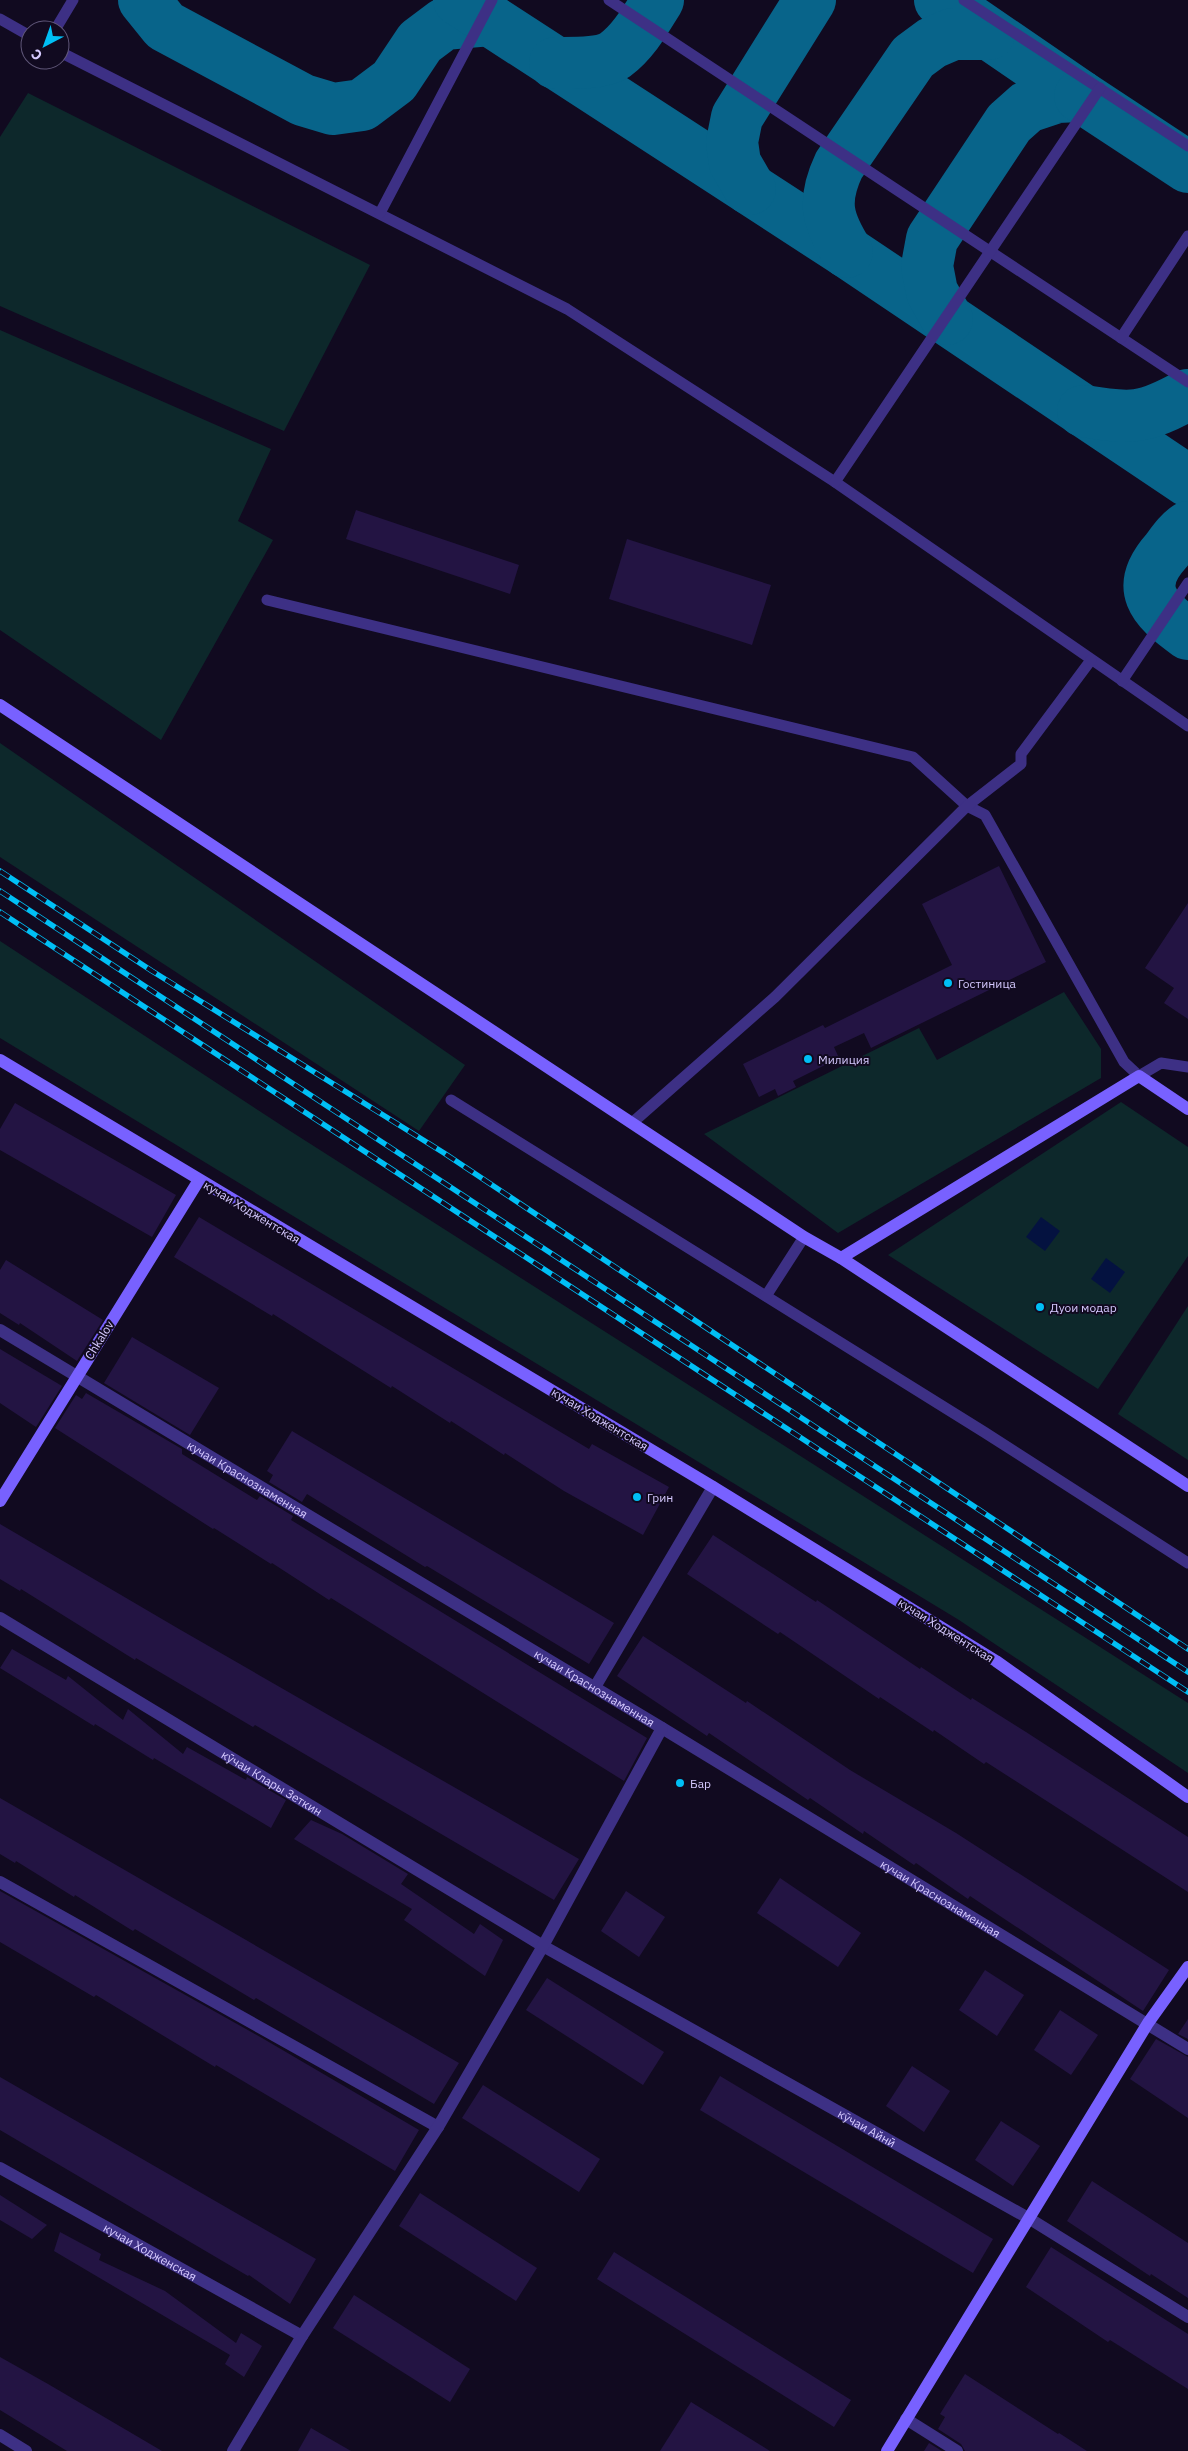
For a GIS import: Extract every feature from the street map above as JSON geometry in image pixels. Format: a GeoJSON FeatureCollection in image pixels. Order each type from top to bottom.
{"type":"FeatureCollection","features":[{"type":"Feature","properties":{"kind":"street"},"geometry":{"type":"LineString","coordinates":[[0,705],[804,1237],[840,1258],[1188,1486]]}},
{"type":"Feature","properties":{"kind":"street","name":"кучаи Ходжентская"},"geometry":{"type":"LineString","coordinates":[[0,1060],[714,1487],[996,1661],[1188,1797]]}},
{"type":"Feature","properties":{"kind":"street"},"geometry":{"type":"LineString","coordinates":[[840,1258],[1139,1076],[1188,1109]]}},
{"type":"Feature","properties":{"kind":"street","name":"Chkalov"},"geometry":{"type":"LineString","coordinates":[[0,1501],[199,1180]]}},
{"type":"Feature","properties":{"kind":"street","name":"кучаи Краснознаменная"},"geometry":{"type":"LineString","coordinates":[[0,1330],[662,1728],[1188,2048]]}},
{"type":"Feature","properties":{"kind":"street"},"geometry":{"type":"LineString","coordinates":[[595,1688],[714,1487]]}},
{"type":"Feature","properties":{"kind":"street","name":"кӯчаи Клары Зеткин"},"geometry":{"type":"LineString","coordinates":[[0,1618],[543,1946]]}},
{"type":"Feature","properties":{"kind":"street"},"geometry":{"type":"LineString","coordinates":[[232,2451],[302,2336],[438,2127],[543,1946],[662,1728]]}},
{"type":"Feature","properties":{"kind":"street"},"geometry":{"type":"LineString","coordinates":[[0,1882],[438,2127]]}},
{"type":"Feature","properties":{"kind":"street","name":"кӯчаи Айнӣ"},"geometry":{"type":"LineString","coordinates":[[543,1946],[1030,2219],[1188,2317]]}},
{"type":"Feature","properties":{"kind":"street"},"geometry":{"type":"LineString","coordinates":[[886,2451],[1030,2219],[1148,2023],[1188,1967]]}},
{"type":"Feature","properties":{"kind":"street","name":"кучаи Ходженская"},"geometry":{"type":"LineString","coordinates":[[0,2168],[302,2336]]}},
{"type":"Feature","properties":{"kind":"street"},"geometry":{"type":"LineString","coordinates":[[906,2419],[958,2451]]}},
{"type":"Feature","properties":{"kind":"street"},"geometry":{"type":"LineString","coordinates":[[0,2435],[26,2451]]}},
{"type":"Feature","properties":{"kind":"lane"},"geometry":{"type":"LineString","coordinates":[[62,20],[73,0]]}},
{"type":"Feature","properties":{"kind":"lane"},"geometry":{"type":"LineString","coordinates":[[380,212],[492,0]]}},
{"type":"Feature","properties":{"kind":"lane"},"geometry":{"type":"LineString","coordinates":[[609,0],[1188,382]]}},
{"type":"Feature","properties":{"kind":"lane"},"geometry":{"type":"LineString","coordinates":[[964,0],[1188,146]]}},
{"type":"Feature","properties":{"kind":"lane"},"geometry":{"type":"LineString","coordinates":[[0,19],[20,30]]}},
{"type":"Feature","properties":{"kind":"lane"},"geometry":{"type":"LineString","coordinates":[[70,57],[380,212],[567,309],[835,482],[1188,726]]}},
{"type":"Feature","properties":{"kind":"lane"},"geometry":{"type":"LineString","coordinates":[[835,482],[1100,88]]}},
{"type":"Feature","properties":{"kind":"lane"},"geometry":{"type":"LineString","coordinates":[[1121,338],[1188,236]]}},
{"type":"Feature","properties":{"kind":"lane"},"geometry":{"type":"LineString","coordinates":[[1122,681],[1188,582]]}},
{"type":"Feature","properties":{"kind":"lane"},"geometry":{"type":"LineString","coordinates":[[267,600],[913,757],[967,806],[985,815],[1124,1062],[1139,1076],[1161,1063],[1188,1066]]}},
{"type":"Feature","properties":{"kind":"lane"},"geometry":{"type":"LineString","coordinates":[[632,1123],[775,996],[967,806],[1021,764],[1021,754],[1091,660]]}},
{"type":"Feature","properties":{"kind":"lane"},"geometry":{"type":"LineString","coordinates":[[451,1100],[766,1296],[1188,1563]]}},
{"type":"Feature","properties":{"kind":"lane"},"geometry":{"type":"LineString","coordinates":[[766,1296],[804,1237]]}},
{"type":"Feature","properties":{"kind":"green space"},"geometry":{"type":"Polygon","coordinates":[[[28,93],[370,265],[284,431],[0,306],[0,137],[28,93]]]}},
{"type":"Feature","properties":{"kind":"green space"},"geometry":{"type":"Polygon","coordinates":[[[0,330],[271,449],[238,521],[273,540],[161,740],[0,630],[0,330]]]}},
{"type":"Feature","properties":{"kind":"green space"},"geometry":{"type":"Polygon","coordinates":[[[0,743],[465,1065],[419,1131],[0,857],[0,743]]]}},
{"type":"Feature","properties":{"kind":"green space"},"geometry":{"type":"Polygon","coordinates":[[[0,941],[287,1129],[1188,1703],[1188,1773],[959,1620],[0,1038],[0,941]]]}},
{"type":"Feature","properties":{"kind":"green space"},"geometry":{"type":"Polygon","coordinates":[[[1064,992],[1101,1049],[1101,1078],[838,1233],[704,1134],[919,1028],[937,1060],[1064,992]]]}},
{"type":"Feature","properties":{"kind":"green space"},"geometry":{"type":"Polygon","coordinates":[[[1121,1102],[1188,1147],[1188,1256],[1098,1389],[888,1255],[1121,1102]]]}},
{"type":"Feature","properties":{"kind":"green space"},"geometry":{"type":"Polygon","coordinates":[[[1188,1306],[1188,1460],[1118,1414],[1188,1306]]]}},
{"type":"Feature","properties":{"kind":"shaded area"},"geometry":{"type":"Polygon","coordinates":[[[1041,1217],[1060,1231],[1045,1251],[1026,1237],[1041,1217]]]}},
{"type":"Feature","properties":{"kind":"shaded area"},"geometry":{"type":"Polygon","coordinates":[[[1106,1258],[1125,1272],[1110,1293],[1091,1279],[1106,1258]]]}},
{"type":"Feature","properties":{"kind":"building"},"geometry":{"type":"Polygon","coordinates":[[[356,510],[519,565],[510,594],[346,539],[356,510]]]}},
{"type":"Feature","properties":{"kind":"building"},"geometry":{"type":"Polygon","coordinates":[[[627,539],[771,585],[752,645],[609,599],[627,539]]]}},
{"type":"Feature","properties":{"kind":"building"},"geometry":{"type":"Polygon","coordinates":[[[999,866],[1046,962],[871,1048],[864,1033],[834,1047],[839,1058],[793,1081],[796,1087],[778,1096],[775,1089],[759,1097],[743,1064],[823,1025],[825,1028],[952,965],[922,904],[999,866]]]}},
{"type":"Feature","properties":{"kind":"building"},"geometry":{"type":"Polygon","coordinates":[[[1188,903],[1188,1019],[1164,1003],[1174,988],[1145,968],[1188,903]]]}},
{"type":"Feature","properties":{"kind":"building"},"geometry":{"type":"Polygon","coordinates":[[[15,1103],[176,1195],[152,1237],[0,1150],[0,1129],[15,1103]]]}},
{"type":"Feature","properties":{"kind":"building"},"geometry":{"type":"Polygon","coordinates":[[[199,1217],[589,1449],[592,1444],[669,1487],[643,1535],[564,1491],[505,1453],[504,1455],[392,1386],[391,1388],[273,1314],[272,1316],[174,1257],[199,1217]]]}},
{"type":"Feature","properties":{"kind":"building"},"geometry":{"type":"Polygon","coordinates":[[[6,1260],[103,1320],[77,1361],[20,1323],[19,1325],[0,1313],[0,1270],[6,1260]]]}},
{"type":"Feature","properties":{"kind":"building"},"geometry":{"type":"Polygon","coordinates":[[[132,1337],[219,1388],[190,1435],[104,1383],[132,1337]]]}},
{"type":"Feature","properties":{"kind":"building"},"geometry":{"type":"Polygon","coordinates":[[[0,1349],[62,1386],[36,1427],[0,1403],[0,1349]]]}},
{"type":"Feature","properties":{"kind":"building"},"geometry":{"type":"Polygon","coordinates":[[[86,1393],[182,1449],[182,1454],[257,1500],[260,1496],[293,1516],[291,1520],[647,1738],[624,1781],[331,1598],[329,1600],[272,1563],[213,1529],[55,1428],[76,1395],[82,1399],[86,1393]]]}},
{"type":"Feature","properties":{"kind":"building"},"geometry":{"type":"Polygon","coordinates":[[[292,1431],[614,1623],[589,1664],[427,1566],[425,1567],[307,1494],[302,1502],[269,1482],[273,1475],[267,1471],[292,1431]]]}},
{"type":"Feature","properties":{"kind":"building"},"geometry":{"type":"Polygon","coordinates":[[[0,1524],[579,1859],[554,1900],[255,1725],[253,1727],[136,1658],[135,1660],[21,1589],[20,1591],[0,1579],[0,1524]]]}},
{"type":"Feature","properties":{"kind":"building"},"geometry":{"type":"Polygon","coordinates":[[[713,1535],[816,1602],[817,1600],[920,1669],[921,1667],[971,1700],[972,1698],[1188,1837],[1188,1892],[986,1762],[984,1764],[934,1730],[933,1732],[880,1697],[879,1699],[780,1632],[778,1634],[687,1574],[713,1535]]]}},
{"type":"Feature","properties":{"kind":"building"},"geometry":{"type":"Polygon","coordinates":[[[643,1636],[746,1703],[747,1701],[850,1770],[956,1833],[1169,1970],[1143,2011],[970,1896],[968,1899],[916,1863],[914,1865],[864,1831],[863,1834],[810,1798],[808,1800],[709,1733],[707,1736],[617,1676],[643,1636]]]}},
{"type":"Feature","properties":{"kind":"building"},"geometry":{"type":"Polygon","coordinates":[[[12,1649],[66,1680],[68,1676],[123,1720],[128,1709],[183,1754],[187,1747],[246,1780],[247,1777],[286,1800],[271,1828],[95,1724],[94,1726],[0,1668],[12,1649]]]}},
{"type":"Feature","properties":{"kind":"building"},"geometry":{"type":"Polygon","coordinates":[[[0,1798],[459,2063],[434,2104],[256,1998],[254,2000],[135,1929],[133,1931],[75,1895],[74,1897],[16,1861],[15,1863],[0,1854],[0,1798]]]}},
{"type":"Feature","properties":{"kind":"building"},"geometry":{"type":"Polygon","coordinates":[[[311,1820],[342,1834],[408,1874],[401,1884],[474,1934],[480,1924],[503,1940],[485,1976],[404,1920],[412,1909],[294,1839],[311,1820]]]}},
{"type":"Feature","properties":{"kind":"building"},"geometry":{"type":"Polygon","coordinates":[[[780,1878],[861,1933],[838,1967],[757,1913],[780,1878]]]}},
{"type":"Feature","properties":{"kind":"building"},"geometry":{"type":"Polygon","coordinates":[[[0,1891],[262,2038],[419,2130],[395,2171],[216,2065],[215,2067],[96,1995],[94,1997],[0,1942],[0,1891]]]}},
{"type":"Feature","properties":{"kind":"building"},"geometry":{"type":"Polygon","coordinates":[[[626,1891],[665,1917],[639,1957],[601,1931],[626,1891]]]}},
{"type":"Feature","properties":{"kind":"building"},"geometry":{"type":"Polygon","coordinates":[[[985,1970],[1024,1995],[997,2036],[959,2010],[985,1970]]]}},
{"type":"Feature","properties":{"kind":"building"},"geometry":{"type":"Polygon","coordinates":[[[547,1978],[664,2052],[643,2085],[526,2010],[547,1978]]]}},
{"type":"Feature","properties":{"kind":"building"},"geometry":{"type":"Polygon","coordinates":[[[1060,2010],[1098,2035],[1071,2075],[1034,2050],[1060,2010]]]}},
{"type":"Feature","properties":{"kind":"building"},"geometry":{"type":"Polygon","coordinates":[[[1188,2019],[1188,2039],[1178,2034],[1188,2019]]]}},
{"type":"Feature","properties":{"kind":"building"},"geometry":{"type":"Polygon","coordinates":[[[1156,2039],[1188,2057],[1188,2118],[1130,2079],[1156,2039]]]}},
{"type":"Feature","properties":{"kind":"building"},"geometry":{"type":"Polygon","coordinates":[[[912,2066],[950,2091],[924,2132],[886,2106],[912,2066]]]}},
{"type":"Feature","properties":{"kind":"building"},"geometry":{"type":"Polygon","coordinates":[[[720,2076],[993,2239],[973,2273],[700,2110],[720,2076]]]}},
{"type":"Feature","properties":{"kind":"building"},"geometry":{"type":"Polygon","coordinates":[[[0,2077],[316,2259],[290,2304],[249,2275],[0,2130],[0,2077]]]}},
{"type":"Feature","properties":{"kind":"building"},"geometry":{"type":"Polygon","coordinates":[[[483,2085],[600,2159],[579,2192],[462,2118],[483,2085]]]}},
{"type":"Feature","properties":{"kind":"building"},"geometry":{"type":"Polygon","coordinates":[[[1001,2121],[1040,2146],[1013,2186],[975,2160],[1001,2121]]]}},
{"type":"Feature","properties":{"kind":"building"},"geometry":{"type":"Polygon","coordinates":[[[1092,2181],[1188,2243],[1188,2298],[1151,2274],[1150,2276],[1067,2221],[1092,2181]]]}},
{"type":"Feature","properties":{"kind":"building"},"geometry":{"type":"Polygon","coordinates":[[[420,2193],[537,2268],[516,2301],[399,2226],[420,2193]]]}},
{"type":"Feature","properties":{"kind":"building"},"geometry":{"type":"Polygon","coordinates":[[[0,2195],[47,2225],[32,2239],[0,2220],[0,2195]]]}},
{"type":"Feature","properties":{"kind":"building"},"geometry":{"type":"Polygon","coordinates":[[[60,2232],[101,2254],[99,2260],[165,2291],[236,2343],[241,2333],[262,2346],[244,2377],[225,2364],[230,2355],[54,2251],[60,2232]]]}},
{"type":"Feature","properties":{"kind":"building"},"geometry":{"type":"Polygon","coordinates":[[[1051,2247],[1188,2334],[1188,2389],[1110,2340],[1108,2342],[1026,2287],[1051,2247]]]}},
{"type":"Feature","properties":{"kind":"building"},"geometry":{"type":"Polygon","coordinates":[[[614,2252],[851,2400],[834,2427],[597,2279],[614,2252]]]}},
{"type":"Feature","properties":{"kind":"building"},"geometry":{"type":"Polygon","coordinates":[[[354,2295],[470,2369],[450,2402],[333,2328],[354,2295]]]}},
{"type":"Feature","properties":{"kind":"building"},"geometry":{"type":"Polygon","coordinates":[[[0,2357],[162,2451],[67,2451],[0,2410],[0,2357]]]}},
{"type":"Feature","properties":{"kind":"building"},"geometry":{"type":"Polygon","coordinates":[[[965,2374],[1087,2451],[965,2451],[961,2444],[938,2429],[945,2417],[940,2414],[965,2374]]]}},
{"type":"Feature","properties":{"kind":"building"},"geometry":{"type":"Polygon","coordinates":[[[691,2402],[770,2451],[660,2451],[691,2402]]]}},
{"type":"Feature","properties":{"kind":"building"},"geometry":{"type":"Polygon","coordinates":[[[311,2428],[351,2451],[298,2451],[311,2428]]]}},
{"type":"Feature","properties":{"kind":"building"},"geometry":{"type":"Polygon","coordinates":[[[929,2443],[942,2451],[924,2451],[929,2443]]]}},
{"type":"Feature","properties":{"kind":"taxiway"},"geometry":{"type":"LineString","coordinates":[[144,0],[165,26],[303,100],[333,109],[362,105],[394,81],[420,42],[444,24],[490,20]]}},
{"type":"Feature","properties":{"kind":"taxiway"},"geometry":{"type":"LineString","coordinates":[[459,0],[847,252],[1188,481]]}},
{"type":"Feature","properties":{"kind":"taxiway"},"geometry":{"type":"LineString","coordinates":[[555,63],[602,60],[615,55],[634,36],[658,0]]}},
{"type":"Feature","properties":{"kind":"taxiway"},"geometry":{"type":"LineString","coordinates":[[750,189],[735,163],[732,142],[737,117],[810,0]]}},
{"type":"Feature","properties":{"kind":"taxiway"},"geometry":{"type":"LineString","coordinates":[[940,0],[1080,96],[1057,97],[1027,107],[1009,123],[932,239],[927,266],[932,292],[947,319]]}},
{"type":"Feature","properties":{"kind":"taxiway"},"geometry":{"type":"LineString","coordinates":[[847,252],[835,230],[829,210],[830,189],[839,165],[913,57],[932,43],[953,34],[989,34]]}},
{"type":"Feature","properties":{"kind":"taxiway"},"geometry":{"type":"LineString","coordinates":[[1080,96],[1188,167]]}},
{"type":"Feature","properties":{"kind":"taxiway"},"geometry":{"type":"LineString","coordinates":[[1083,411],[1126,416],[1137,415],[1159,409],[1187,395]]}},
{"type":"Feature","properties":{"kind":"taxiway"},"geometry":{"type":"LineString","coordinates":[[1188,527],[1177,537],[1157,563],[1151,576],[1149,587],[1152,597],[1165,616],[1188,634]]}},
{"type":"Feature","properties":{"kind":"railway"},"geometry":{"type":"LineString","coordinates":[[0,871],[152,971],[444,1153],[1188,1649]]}},
{"type":"Feature","properties":{"kind":"railway"},"geometry":{"type":"LineString","coordinates":[[0,891],[1188,1672]]}},
{"type":"Feature","properties":{"kind":"railway"},"geometry":{"type":"LineString","coordinates":[[0,912],[1188,1692]]}},
{"type":"Feature","properties":{"kind":"place","name":"Гостиница"},"geometry":{"type":"Point","coordinates":[948,983]}},
{"type":"Feature","properties":{"kind":"place","name":"Милиция"},"geometry":{"type":"Point","coordinates":[808,1059]}},
{"type":"Feature","properties":{"kind":"place","name":"Дуои модар"},"geometry":{"type":"Point","coordinates":[1040,1307]}},
{"type":"Feature","properties":{"kind":"place","name":"Грин"},"geometry":{"type":"Point","coordinates":[637,1497]}},
{"type":"Feature","properties":{"kind":"place","name":"Бар"},"geometry":{"type":"Point","coordinates":[680,1783]}}]}
